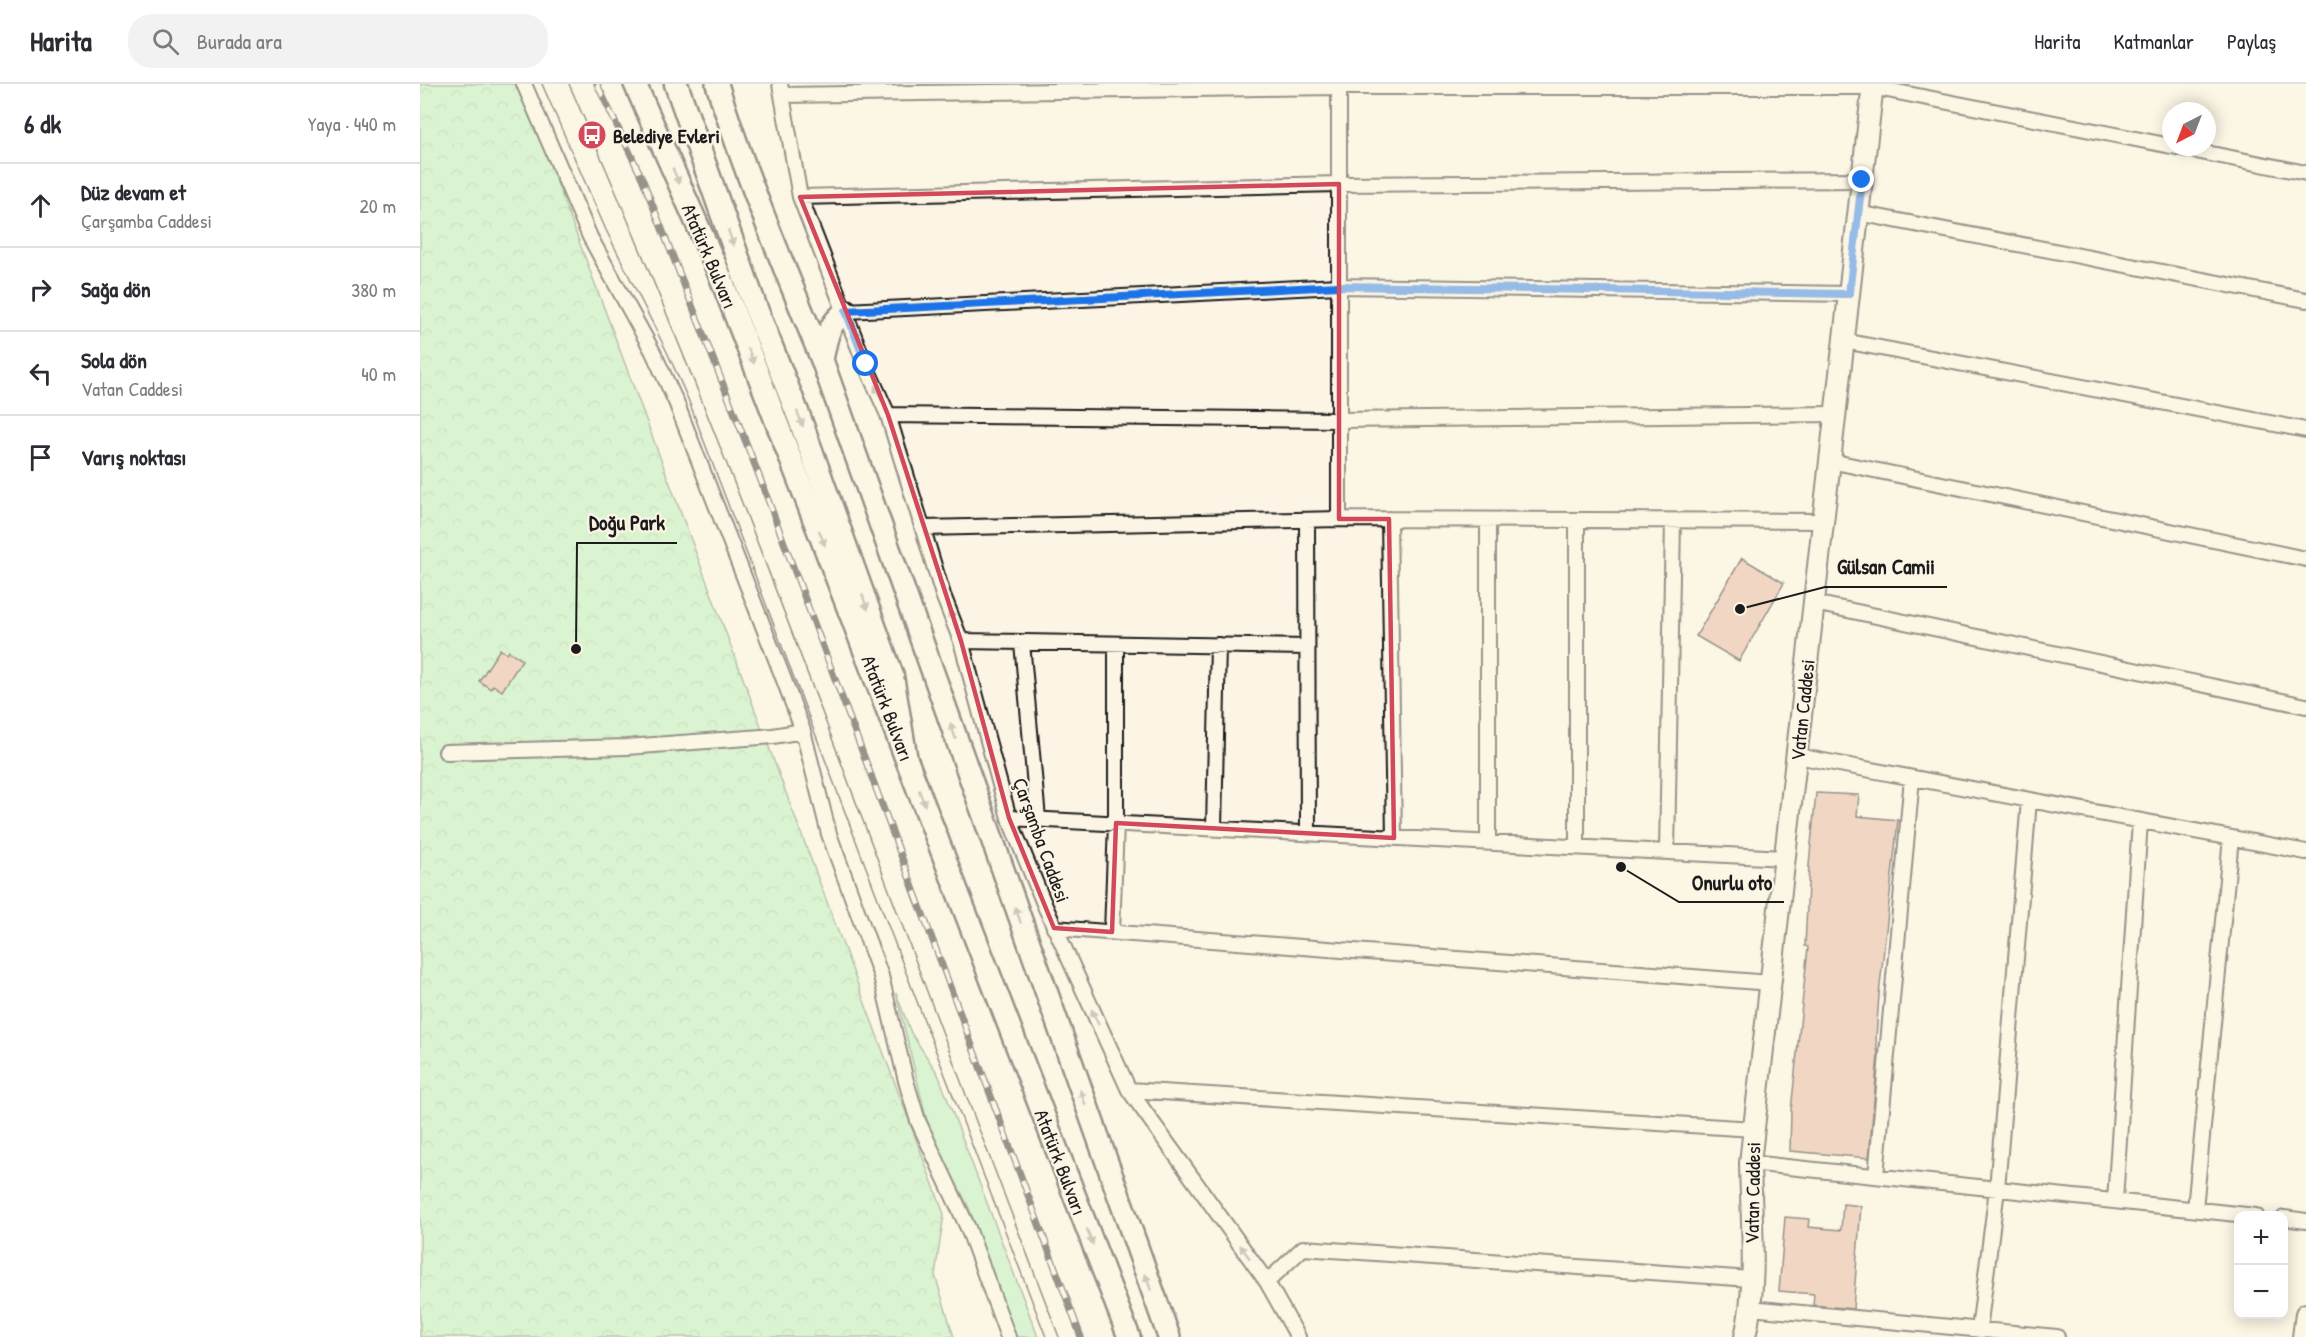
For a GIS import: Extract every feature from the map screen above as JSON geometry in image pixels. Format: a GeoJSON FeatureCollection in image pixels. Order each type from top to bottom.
{"type":"FeatureCollection","features":[{"type":"Feature","properties":{"kind":"highway"},"geometry":{"type":"LineString","coordinates":[[676,84],[754,306],[799,417],[892,676],[905,754]]}},
{"type":"Feature","properties":{"kind":"main road","name":"Atatürk Bulvarı"},"geometry":{"type":"LineString","coordinates":[[635,84],[721,278],[1129,1337]]}},
{"type":"Feature","properties":{"kind":"main road","name":"Atatürk Bulvarı"},"geometry":{"type":"LineString","coordinates":[[717,84],[730,126],[822,360],[1169,1337]]}},
{"type":"Feature","properties":{"kind":"main road"},"geometry":{"type":"LineString","coordinates":[[730,126],[731,84]]}},
{"type":"Feature","properties":{"kind":"main road","name":"Vatan Caddesi"},"geometry":{"type":"LineString","coordinates":[[1748,1327],[1751,1279],[1750,1163],[1873,85]]}},
{"type":"Feature","properties":{"kind":"main road"},"geometry":{"type":"LineString","coordinates":[[822,360],[833,321],[846,311]]}},
{"type":"Feature","properties":{"kind":"main road"},"geometry":{"type":"LineString","coordinates":[[2303,1337],[2306,1314]]}},
{"type":"Feature","properties":{"kind":"street"},"geometry":{"type":"LineString","coordinates":[[524,84],[590,237],[653,352],[676,402],[803,731],[829,834],[881,976],[918,1121],[968,1228],[1008,1337]]}},
{"type":"Feature","properties":{"kind":"street"},"geometry":{"type":"LineString","coordinates":[[781,89],[1873,85],[2162,144]]}},
{"type":"Feature","properties":{"kind":"street"},"geometry":{"type":"LineString","coordinates":[[1339,86],[1340,519]]}},
{"type":"Feature","properties":{"kind":"street","name":"Çarşamba Caddesi"},"geometry":{"type":"LineString","coordinates":[[781,89],[800,198],[888,415],[943,595],[961,641],[1009,818],[1054,928],[1129,1090],[1267,1282],[1298,1337]]}},
{"type":"Feature","properties":{"kind":"street"},"geometry":{"type":"LineString","coordinates":[[2216,155],[2306,173]]}},
{"type":"Feature","properties":{"kind":"street"},"geometry":{"type":"LineString","coordinates":[[800,198],[1339,184],[1862,180]]}},
{"type":"Feature","properties":{"kind":"street"},"geometry":{"type":"LineString","coordinates":[[1858,213],[2306,300]]}},
{"type":"Feature","properties":{"kind":"street"},"geometry":{"type":"LineString","coordinates":[[846,311],[1339,286],[1849,294]]}},
{"type":"Feature","properties":{"kind":"street"},"geometry":{"type":"LineString","coordinates":[[1844,341],[2306,430]]}},
{"type":"Feature","properties":{"kind":"street"},"geometry":{"type":"LineString","coordinates":[[888,415],[1339,420],[1835,414]]}},
{"type":"Feature","properties":{"kind":"street"},"geometry":{"type":"LineString","coordinates":[[1830,461],[2306,559]]}},
{"type":"Feature","properties":{"kind":"street"},"geometry":{"type":"LineString","coordinates":[[923,528],[1340,519],[1823,521]]}},
{"type":"Feature","properties":{"kind":"street"},"geometry":{"type":"LineString","coordinates":[[1389,519],[1394,837]]}},
{"type":"Feature","properties":{"kind":"street"},"geometry":{"type":"LineString","coordinates":[[1307,520],[1308,833]]}},
{"type":"Feature","properties":{"kind":"street"},"geometry":{"type":"LineString","coordinates":[[1488,520],[1488,842]]}},
{"type":"Feature","properties":{"kind":"street"},"geometry":{"type":"LineString","coordinates":[[1577,520],[1577,847]]}},
{"type":"Feature","properties":{"kind":"street"},"geometry":{"type":"LineString","coordinates":[[1667,852],[1673,521]]}},
{"type":"Feature","properties":{"kind":"street"},"geometry":{"type":"LineString","coordinates":[[1814,603],[2306,705]]}},
{"type":"Feature","properties":{"kind":"street"},"geometry":{"type":"LineString","coordinates":[[961,641],[1307,647]]}},
{"type":"Feature","properties":{"kind":"street"},"geometry":{"type":"LineString","coordinates":[[1022,643],[1038,819]]}},
{"type":"Feature","properties":{"kind":"street"},"geometry":{"type":"LineString","coordinates":[[1112,932],[1116,823],[1116,644]]}},
{"type":"Feature","properties":{"kind":"street"},"geometry":{"type":"LineString","coordinates":[[1214,828],[1218,645]]}},
{"type":"Feature","properties":{"kind":"street"},"geometry":{"type":"LineString","coordinates":[[446,752],[627,747],[773,736],[803,731]]}},
{"type":"Feature","properties":{"kind":"street"},"geometry":{"type":"LineString","coordinates":[[1797,756],[2306,852]]}},
{"type":"Feature","properties":{"kind":"street"},"geometry":{"type":"LineString","coordinates":[[1876,1176],[1912,778]]}},
{"type":"Feature","properties":{"kind":"street"},"geometry":{"type":"LineString","coordinates":[[1979,1330],[1998,1189],[2029,800]]}},
{"type":"Feature","properties":{"kind":"street"},"geometry":{"type":"LineString","coordinates":[[1009,818],[1785,858]]}},
{"type":"Feature","properties":{"kind":"street"},"geometry":{"type":"LineString","coordinates":[[2115,1201],[2139,821]]}},
{"type":"Feature","properties":{"kind":"street"},"geometry":{"type":"LineString","coordinates":[[2195,1209],[2231,838]]}},
{"type":"Feature","properties":{"kind":"street"},"geometry":{"type":"LineString","coordinates":[[1054,928],[1771,983]]}},
{"type":"Feature","properties":{"kind":"street"},"geometry":{"type":"LineString","coordinates":[[1129,1090],[1754,1129]]}},
{"type":"Feature","properties":{"kind":"street"},"geometry":{"type":"LineString","coordinates":[[1750,1163],[2234,1213]]}},
{"type":"Feature","properties":{"kind":"street"},"geometry":{"type":"LineString","coordinates":[[2288,1219],[2306,1221]]}},
{"type":"Feature","properties":{"kind":"street"},"geometry":{"type":"LineString","coordinates":[[1267,1282],[1303,1248],[1751,1279]]}},
{"type":"Feature","properties":{"kind":"street"},"geometry":{"type":"LineString","coordinates":[[1748,1327],[1979,1330],[2057,1337]]}},
{"type":"Feature","properties":{"kind":"highlighted area"},"geometry":{"type":"Polygon","coordinates":[[[1339,184],[1339,519],[1389,519],[1394,838],[1116,823],[1112,932],[1054,928],[1009,818],[961,641],[888,415],[800,197],[1339,184]]]}},
{"type":"Feature","properties":{"kind":"green space"},"geometry":{"type":"Polygon","coordinates":[[[420,84],[520,84],[944,1214],[935,1275],[954,1337],[420,1337],[420,84]]]}},
{"type":"Feature","properties":{"kind":"green space"},"geometry":{"type":"Polygon","coordinates":[[[896,993],[911,1033],[938,1074],[1038,1337],[1016,1337],[969,1208],[937,1145],[926,1117],[896,993]]]}},
{"type":"Feature","properties":{"kind":"building"},"geometry":{"type":"Polygon","coordinates":[[[1742,558],[1784,583],[1739,661],[1696,636],[1742,558]]]}},
{"type":"Feature","properties":{"kind":"building"},"geometry":{"type":"Polygon","coordinates":[[[500,649],[507,654],[509,651],[522,660],[502,691],[493,685],[491,689],[479,681],[500,649]]]}},
{"type":"Feature","properties":{"kind":"building"},"geometry":{"type":"Polygon","coordinates":[[[1816,793],[1859,795],[1857,816],[1898,820],[1879,995],[1876,1038],[1878,1055],[1869,1158],[1790,1151],[1791,1111],[1808,947],[1805,946],[1809,865],[1816,793]]]}},
{"type":"Feature","properties":{"kind":"building"},"geometry":{"type":"Polygon","coordinates":[[[1843,1204],[1861,1206],[1853,1309],[1813,1305],[1814,1294],[1779,1291],[1785,1217],[1809,1219],[1808,1227],[1841,1230],[1843,1204]]]}},
{"type":"Feature","properties":{"kind":"tram line"},"geometry":{"type":"LineString","coordinates":[[542,84],[606,230],[688,399],[1046,1337]]}},
{"type":"Feature","properties":{"kind":"tram line"},"geometry":{"type":"LineString","coordinates":[[569,84],[718,442],[1059,1337]]}},
{"type":"Feature","properties":{"kind":"railway"},"geometry":{"type":"LineString","coordinates":[[597,84],[642,178],[758,473],[1081,1337]]}},
{"type":"Feature","properties":{"kind":"place","name":"Belediye Evleri"},"geometry":{"type":"Point","coordinates":[592,135]}},
{"type":"Feature","properties":{"kind":"place","name":"Gülsan Camii"},"geometry":{"type":"Point","coordinates":[1740,609]}},
{"type":"Feature","properties":{"kind":"place","name":"Doğu Park"},"geometry":{"type":"Point","coordinates":[576,649]}},
{"type":"Feature","properties":{"kind":"place","name":"Onurlu oto"},"geometry":{"type":"Point","coordinates":[1621,867]}},
{"type":"Feature","properties":{"kind":"route"},"geometry":{"type":"LineString","coordinates":[[866,364],[846,311],[1339,286],[1849,294],[1862,180]]}}]}
